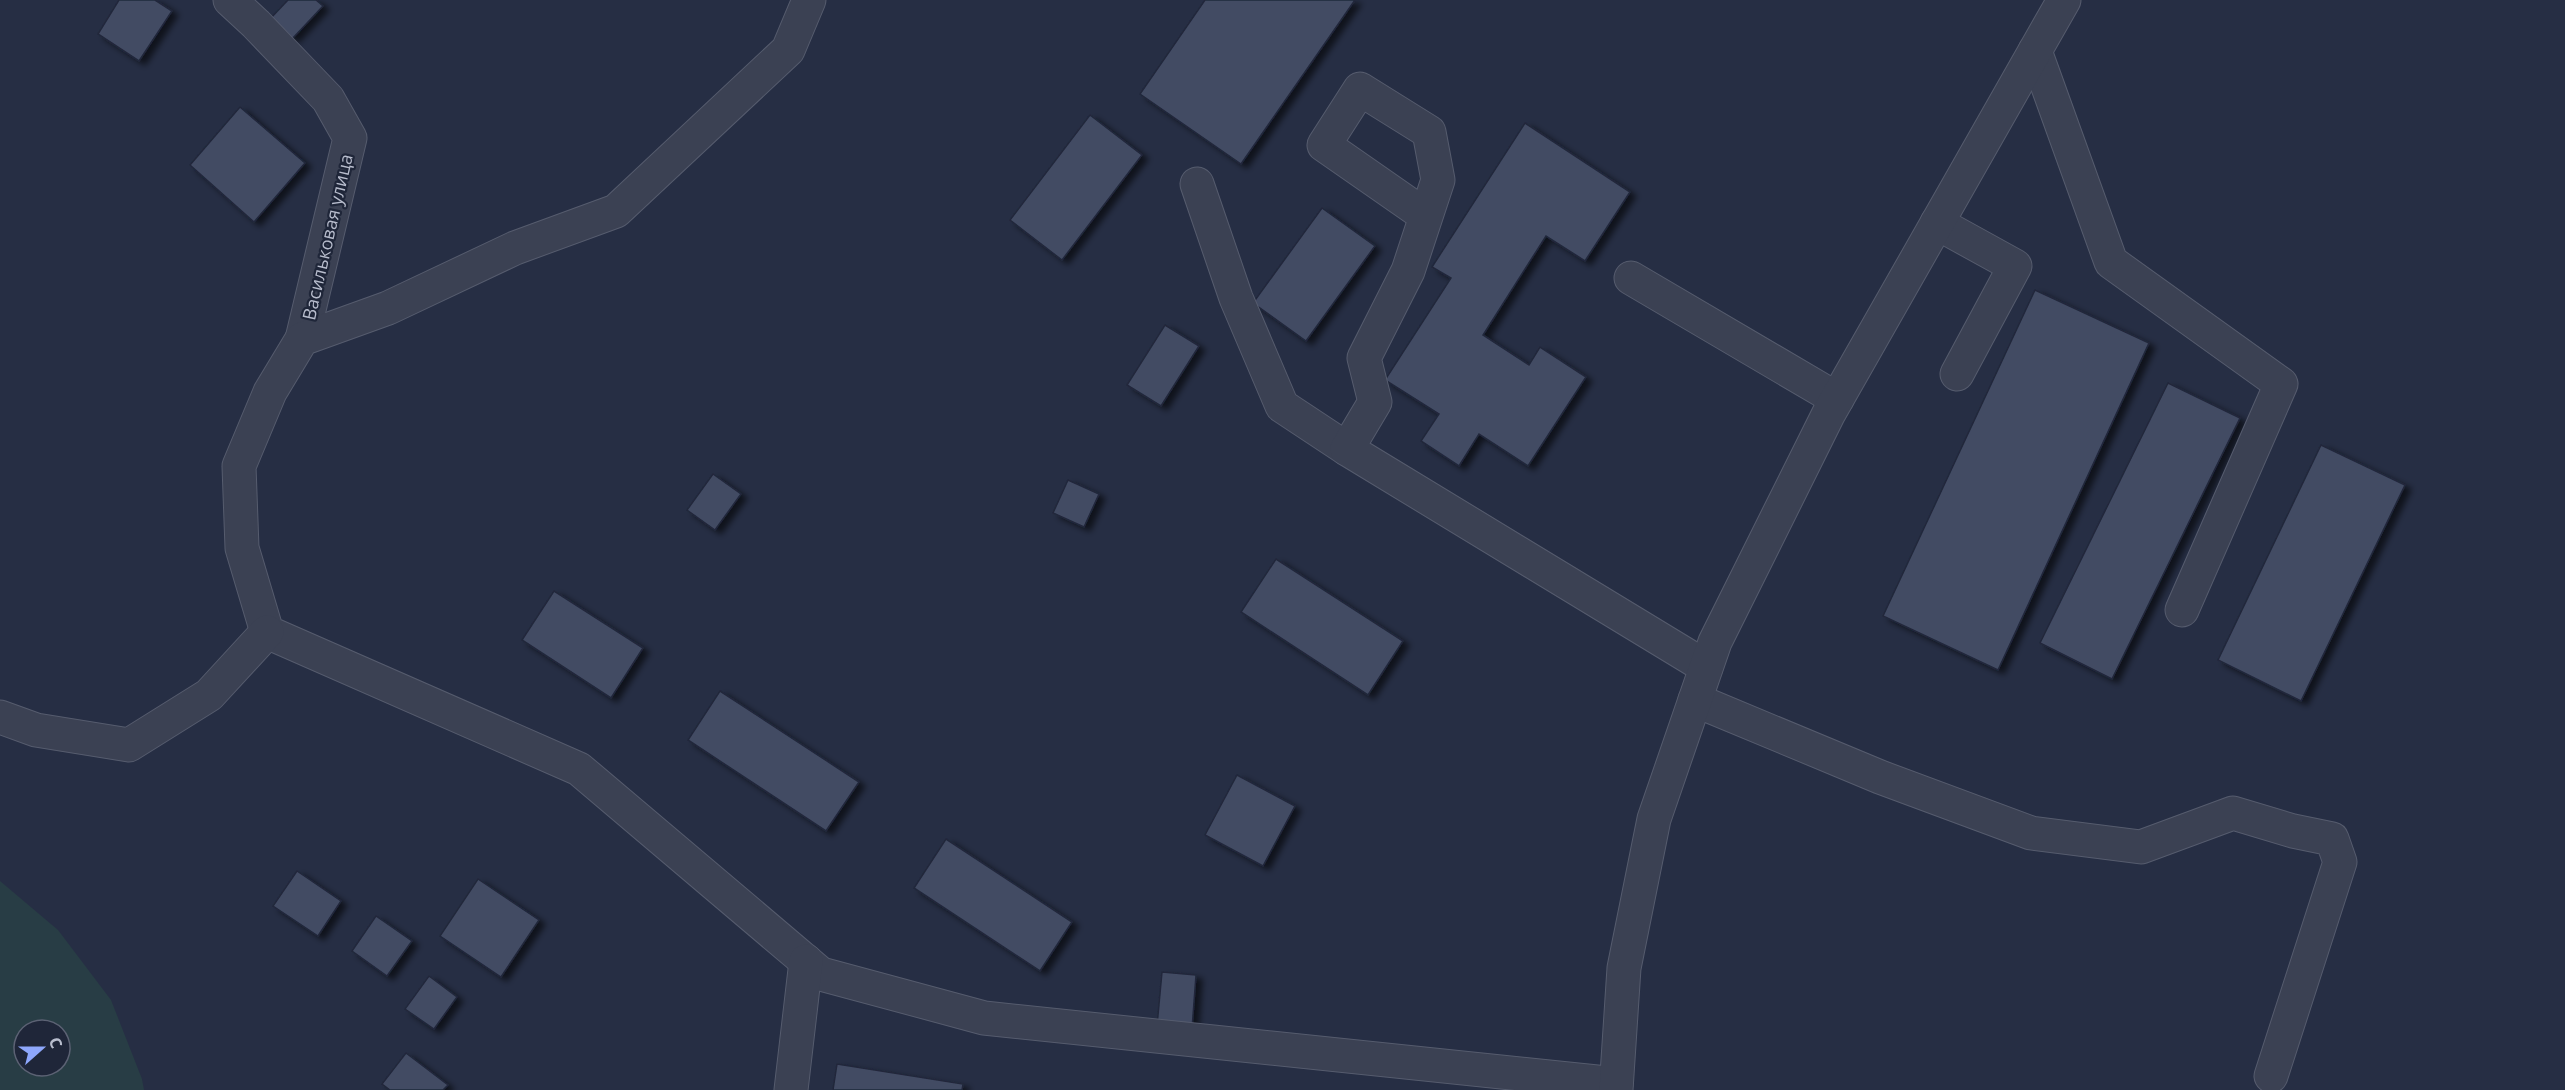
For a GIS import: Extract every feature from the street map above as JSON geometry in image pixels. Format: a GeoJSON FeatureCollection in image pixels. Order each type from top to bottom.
{"type":"FeatureCollection","features":[{"type":"Feature","properties":{"kind":"street","name":"Васильковая улица"},"geometry":{"type":"LineString","coordinates":[[230,0],[328,99],[350,138],[302,339],[270,392],[239,466],[242,548],[267,632]]}},
{"type":"Feature","properties":{"kind":"street"},"geometry":{"type":"LineString","coordinates":[[302,339],[388,308],[515,248],[616,211],[788,50],[809,0]]}},
{"type":"Feature","properties":{"kind":"street"},"geometry":{"type":"LineString","coordinates":[[0,717],[36,730],[129,745],[209,695],[267,632],[579,769],[821,974],[984,1018],[1616,1087],[1624,968],[1651,831],[1715,642],[1837,399],[2064,0]]}},
{"type":"Feature","properties":{"kind":"street"},"geometry":{"type":"LineString","coordinates":[[2035,51],[2111,262],[2281,384],[2182,610]]}},
{"type":"Feature","properties":{"kind":"street"},"geometry":{"type":"LineString","coordinates":[[1197,184],[1236,298],[1282,406],[1347,449],[1706,667]]}},
{"type":"Feature","properties":{"kind":"street"},"geometry":{"type":"LineString","coordinates":[[1347,449],[1375,402],[1364,358],[1408,271],[1426,216]]}},
{"type":"Feature","properties":{"kind":"street"},"geometry":{"type":"LineString","coordinates":[[1937,223],[2016,267],[1957,374]]}},
{"type":"Feature","properties":{"kind":"street"},"geometry":{"type":"LineString","coordinates":[[1631,278],[1837,399]]}},
{"type":"Feature","properties":{"kind":"street"},"geometry":{"type":"LineString","coordinates":[[1695,700],[1880,777],[2031,833],[2141,847],[2233,813],[2293,831],[2332,839],[2340,862],[2271,1076]]}},
{"type":"Feature","properties":{"kind":"street"},"geometry":{"type":"LineString","coordinates":[[791,1090],[806,961]]}},
{"type":"Feature","properties":{"kind":"shaded area"},"geometry":{"type":"Polygon","coordinates":[[[0,881],[58,930],[111,1000],[142,1079],[144,1090],[0,1090],[0,881]]]}},
{"type":"Feature","properties":{"kind":"building"},"geometry":{"type":"Polygon","coordinates":[[[119,0],[155,0],[172,11],[139,61],[98,34],[119,0]]]}},
{"type":"Feature","properties":{"kind":"building"},"geometry":{"type":"Polygon","coordinates":[[[288,0],[316,0],[323,6],[292,39],[270,19],[288,0]]]}},
{"type":"Feature","properties":{"kind":"building"},"geometry":{"type":"Polygon","coordinates":[[[1205,0],[1355,0],[1241,164],[1140,94],[1205,0]]]}},
{"type":"Feature","properties":{"kind":"building"},"geometry":{"type":"Polygon","coordinates":[[[240,107],[305,163],[254,222],[190,165],[240,107]]]}},
{"type":"Feature","properties":{"kind":"building"},"geometry":{"type":"Polygon","coordinates":[[[1090,115],[1142,155],[1062,260],[1010,220],[1090,115]]]}},
{"type":"Feature","properties":{"kind":"building"},"geometry":{"type":"Polygon","coordinates":[[[1525,123],[1630,192],[1585,261],[1546,236],[1483,335],[1529,365],[1540,347],[1586,377],[1528,466],[1479,434],[1459,466],[1421,441],[1439,414],[1385,380],[1451,278],[1432,267],[1525,123]]]}},
{"type":"Feature","properties":{"kind":"building"},"geometry":{"type":"Polygon","coordinates":[[[1322,208],[1375,246],[1306,341],[1253,303],[1322,208]]]}},
{"type":"Feature","properties":{"kind":"building"},"geometry":{"type":"Polygon","coordinates":[[[2035,290],[2149,343],[1998,670],[1883,616],[2035,290]]]}},
{"type":"Feature","properties":{"kind":"building"},"geometry":{"type":"Polygon","coordinates":[[[1165,325],[1199,346],[1161,406],[1127,385],[1165,325]]]}},
{"type":"Feature","properties":{"kind":"building"},"geometry":{"type":"Polygon","coordinates":[[[2168,383],[2240,418],[2112,679],[2040,643],[2168,383]]]}},
{"type":"Feature","properties":{"kind":"building"},"geometry":{"type":"Polygon","coordinates":[[[2321,445],[2405,485],[2301,701],[2218,660],[2321,445]]]}},
{"type":"Feature","properties":{"kind":"building"},"geometry":{"type":"Polygon","coordinates":[[[713,474],[741,494],[715,530],[687,510],[713,474]]]}},
{"type":"Feature","properties":{"kind":"building"},"geometry":{"type":"Polygon","coordinates":[[[1068,480],[1099,494],[1084,527],[1053,513],[1068,480]]]}},
{"type":"Feature","properties":{"kind":"building"},"geometry":{"type":"Polygon","coordinates":[[[1276,559],[1403,641],[1368,695],[1241,612],[1276,559]]]}},
{"type":"Feature","properties":{"kind":"building"},"geometry":{"type":"Polygon","coordinates":[[[554,591],[643,648],[611,698],[522,640],[554,591]]]}},
{"type":"Feature","properties":{"kind":"building"},"geometry":{"type":"Polygon","coordinates":[[[720,691],[859,782],[826,831],[688,740],[720,691]]]}},
{"type":"Feature","properties":{"kind":"building"},"geometry":{"type":"Polygon","coordinates":[[[1237,775],[1295,806],[1263,866],[1205,835],[1237,775]]]}},
{"type":"Feature","properties":{"kind":"building"},"geometry":{"type":"Polygon","coordinates":[[[946,839],[1072,922],[1040,971],[914,888],[946,839]]]}},
{"type":"Feature","properties":{"kind":"building"},"geometry":{"type":"Polygon","coordinates":[[[297,871],[341,901],[318,936],[273,906],[297,871]]]}},
{"type":"Feature","properties":{"kind":"building"},"geometry":{"type":"Polygon","coordinates":[[[478,879],[539,920],[501,977],[440,936],[478,879]]]}},
{"type":"Feature","properties":{"kind":"building"},"geometry":{"type":"Polygon","coordinates":[[[376,916],[412,941],[387,976],[352,951],[376,916]]]}},
{"type":"Feature","properties":{"kind":"building"},"geometry":{"type":"Polygon","coordinates":[[[1162,972],[1196,975],[1192,1029],[1157,1026],[1162,972]]]}},
{"type":"Feature","properties":{"kind":"building"},"geometry":{"type":"Polygon","coordinates":[[[429,976],[457,997],[434,1029],[405,1009],[429,976]]]}},
{"type":"Feature","properties":{"kind":"building"},"geometry":{"type":"Polygon","coordinates":[[[406,1053],[448,1085],[443,1090],[390,1090],[382,1084],[406,1053]]]}},
{"type":"Feature","properties":{"kind":"building"},"geometry":{"type":"Polygon","coordinates":[[[837,1064],[963,1084],[962,1090],[833,1090],[837,1064]]]}}]}
